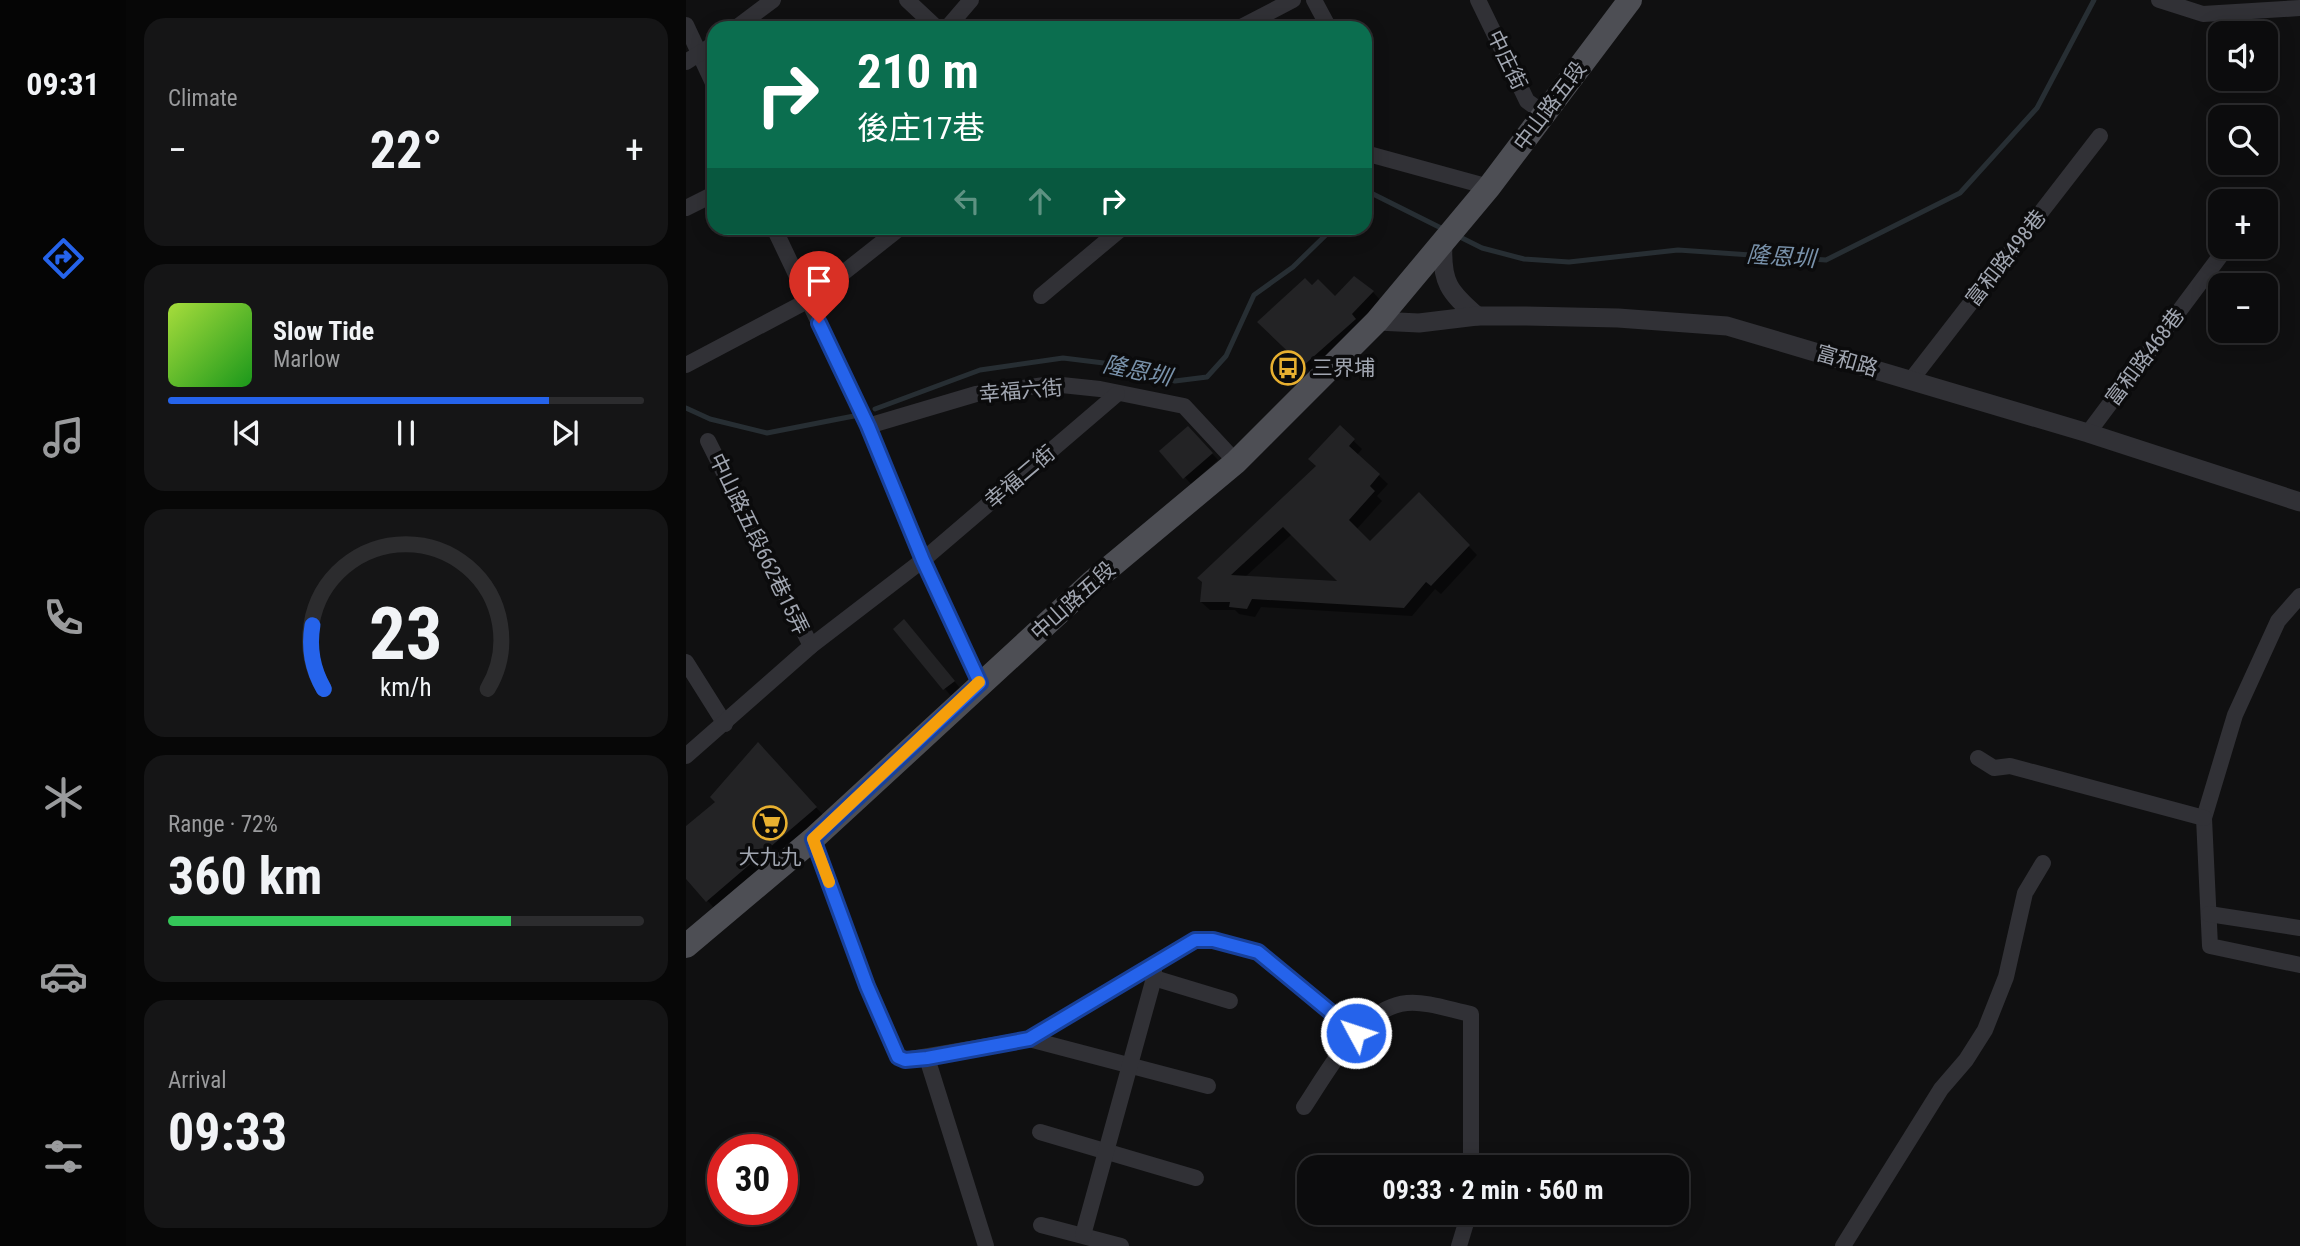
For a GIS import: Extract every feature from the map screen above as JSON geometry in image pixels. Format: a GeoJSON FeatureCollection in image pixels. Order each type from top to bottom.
{"type":"FeatureCollection","features":[{"type":"Feature","properties":{"kind":"main road","name":"中山路五段"},"geometry":{"type":"LineString","coordinates":[[687,942],[813,839],[1091,583],[1236,462],[1377,321],[1489,187],[1630,0]]}},
{"type":"Feature","properties":{"kind":"street"},"geometry":{"type":"LineString","coordinates":[[745,21],[773,0]]}},
{"type":"Feature","properties":{"kind":"street"},"geometry":{"type":"LineString","coordinates":[[907,0],[930,21]]}},
{"type":"Feature","properties":{"kind":"street"},"geometry":{"type":"LineString","coordinates":[[953,21],[971,0]]}},
{"type":"Feature","properties":{"kind":"street"},"geometry":{"type":"LineString","coordinates":[[1252,21],[1293,0]]}},
{"type":"Feature","properties":{"kind":"street"},"geometry":{"type":"LineString","coordinates":[[1314,0],[1325,21]]}},
{"type":"Feature","properties":{"kind":"street","name":"中庄街"},"geometry":{"type":"LineString","coordinates":[[1478,0],[1527,102],[1545,114]]}},
{"type":"Feature","properties":{"kind":"street"},"geometry":{"type":"LineString","coordinates":[[2159,0],[2203,14],[2300,8]]}},
{"type":"Feature","properties":{"kind":"street"},"geometry":{"type":"LineString","coordinates":[[686,25],[707,48]]}},
{"type":"Feature","properties":{"kind":"street"},"geometry":{"type":"LineString","coordinates":[[686,62],[707,50]]}},
{"type":"Feature","properties":{"kind":"street","name":"富和路498巷"},"geometry":{"type":"LineString","coordinates":[[1911,380],[2101,136]]}},
{"type":"Feature","properties":{"kind":"street"},"geometry":{"type":"LineString","coordinates":[[1372,155],[1489,187]]}},
{"type":"Feature","properties":{"kind":"street"},"geometry":{"type":"LineString","coordinates":[[686,208],[707,198]]}},
{"type":"Feature","properties":{"kind":"street"},"geometry":{"type":"LineString","coordinates":[[777,235],[868,426],[923,560],[980,683]]}},
{"type":"Feature","properties":{"kind":"street"},"geometry":{"type":"LineString","coordinates":[[686,365],[809,300],[891,235]]}},
{"type":"Feature","properties":{"kind":"street"},"geometry":{"type":"LineString","coordinates":[[1041,296],[1114,235]]}},
{"type":"Feature","properties":{"kind":"street"},"geometry":{"type":"LineString","coordinates":[[1444,242],[1442,269],[1449,287],[1477,316]]}},
{"type":"Feature","properties":{"kind":"street","name":"富和路468巷"},"geometry":{"type":"LineString","coordinates":[[2088,433],[2218,259]]}},
{"type":"Feature","properties":{"kind":"street","name":"富和路"},"geometry":{"type":"LineString","coordinates":[[1377,321],[1419,323],[1477,316],[1618,318],[1727,326],[2088,433],[2300,502]]}},
{"type":"Feature","properties":{"kind":"street","name":"幸福六街"},"geometry":{"type":"LineString","coordinates":[[868,426],[976,394],[1052,384],[1184,406],[1236,462]]}},
{"type":"Feature","properties":{"kind":"street","name":"幸福二街"},"geometry":{"type":"LineString","coordinates":[[923,560],[1117,394]]}},
{"type":"Feature","properties":{"kind":"street","name":"中山路五段662巷15弄"},"geometry":{"type":"LineString","coordinates":[[708,441],[811,646]]}},
{"type":"Feature","properties":{"kind":"street","name":"中山路五段662巷15弄"},"geometry":{"type":"LineString","coordinates":[[686,756],[811,646],[923,560]]}},
{"type":"Feature","properties":{"kind":"street"},"geometry":{"type":"LineString","coordinates":[[2300,596],[2278,621],[2235,715],[2204,818],[2210,946],[2300,965]]}},
{"type":"Feature","properties":{"kind":"street"},"geometry":{"type":"LineString","coordinates":[[686,662],[725,724]]}},
{"type":"Feature","properties":{"kind":"street"},"geometry":{"type":"LineString","coordinates":[[1978,758],[1994,768],[2010,766],[2204,818]]}},
{"type":"Feature","properties":{"kind":"street"},"geometry":{"type":"LineString","coordinates":[[813,839],[867,986],[898,1057],[905,1060],[1029,1039],[1154,971],[1195,940],[1213,940],[1258,952],[1356,1033]]}},
{"type":"Feature","properties":{"kind":"street"},"geometry":{"type":"LineString","coordinates":[[1843,1246],[1941,1088],[1966,1060],[1985,1030],[2006,977],[2025,893],[2043,863]]}},
{"type":"Feature","properties":{"kind":"street"},"geometry":{"type":"LineString","coordinates":[[2208,914],[2300,928]]}},
{"type":"Feature","properties":{"kind":"street"},"geometry":{"type":"LineString","coordinates":[[1154,971],[1230,1001]]}},
{"type":"Feature","properties":{"kind":"street"},"geometry":{"type":"LineString","coordinates":[[1083,1234],[1154,971]]}},
{"type":"Feature","properties":{"kind":"street"},"geometry":{"type":"LineString","coordinates":[[1304,1108],[1356,1033],[1386,1007],[1408,1002],[1471,1014],[1471,1155]]}},
{"type":"Feature","properties":{"kind":"street"},"geometry":{"type":"LineString","coordinates":[[1029,1039],[1208,1086]]}},
{"type":"Feature","properties":{"kind":"street"},"geometry":{"type":"LineString","coordinates":[[927,1058],[986,1246]]}},
{"type":"Feature","properties":{"kind":"street"},"geometry":{"type":"LineString","coordinates":[[1040,1132],[1196,1178]]}},
{"type":"Feature","properties":{"kind":"street"},"geometry":{"type":"LineString","coordinates":[[1041,1225],[1121,1246]]}},
{"type":"Feature","properties":{"kind":"street"},"geometry":{"type":"LineString","coordinates":[[1459,1246],[1465,1225]]}},
{"type":"Feature","properties":{"kind":"building"},"geometry":{"type":"Polygon","coordinates":[[[1354,276],[1374,291],[1352,314],[1356,319],[1303,366],[1257,322],[1305,278],[1312,285],[1318,279],[1335,296],[1354,276]]]}},
{"type":"Feature","properties":{"kind":"building"},"geometry":{"type":"Polygon","coordinates":[[[1340,425],[1355,439],[1349,446],[1380,474],[1370,486],[1375,491],[1349,520],[1370,541],[1419,492],[1470,545],[1431,586],[1426,582],[1404,608],[1252,599],[1247,609],[1229,607],[1230,602],[1200,602],[1202,582],[1197,578],[1316,466],[1308,459],[1340,425]],[[1283,527],[1231,575],[1337,581],[1283,527]]]}},
{"type":"Feature","properties":{"kind":"building"},"geometry":{"type":"Polygon","coordinates":[[[1188,426],[1213,453],[1183,479],[1159,451],[1188,426]]]}},
{"type":"Feature","properties":{"kind":"building"},"geometry":{"type":"Polygon","coordinates":[[[904,619],[955,681],[943,690],[893,629],[904,619]]]}},
{"type":"Feature","properties":{"kind":"building"},"geometry":{"type":"Polygon","coordinates":[[[758,742],[817,807],[706,902],[686,879],[686,826],[715,802],[710,797],[758,742]]]}},
{"type":"Feature","properties":{"kind":"waterway","name":"隆恩圳"},"geometry":{"type":"LineString","coordinates":[[1458,236],[1482,248],[1524,259],[1569,262],[1678,250],[1826,260],[1960,193],[2037,108],[2094,0]]}},
{"type":"Feature","properties":{"kind":"waterway","name":"隆恩圳"},"geometry":{"type":"LineString","coordinates":[[1372,194],[1443,229]]}},
{"type":"Feature","properties":{"kind":"waterway","name":"隆恩圳"},"geometry":{"type":"LineString","coordinates":[[875,409],[980,370],[1063,358],[1120,365],[1175,381],[1207,377],[1226,356],[1254,295],[1293,267],[1326,235]]}},
{"type":"Feature","properties":{"kind":"waterway","name":"隆恩圳"},"geometry":{"type":"LineString","coordinates":[[686,408],[710,419],[767,433],[859,415]]}},
{"type":"Feature","properties":{"kind":"slow traffic"},"geometry":{"type":"LineString","coordinates":[[829,882],[813,839],[979,682]]}},
{"type":"Feature","properties":{"kind":"place","name":"三界埔"},"geometry":{"type":"Point","coordinates":[1288,368]}},
{"type":"Feature","properties":{"kind":"place","name":"大九九"},"geometry":{"type":"Point","coordinates":[770,823]}},
{"type":"Feature","properties":{"kind":"route"},"geometry":{"type":"LineString","coordinates":[[819,323],[868,426],[923,560],[980,683],[813,839],[867,986],[898,1057],[905,1060],[927,1058],[1029,1039],[1195,940],[1213,940],[1258,952],[1356,1033]]}}]}
